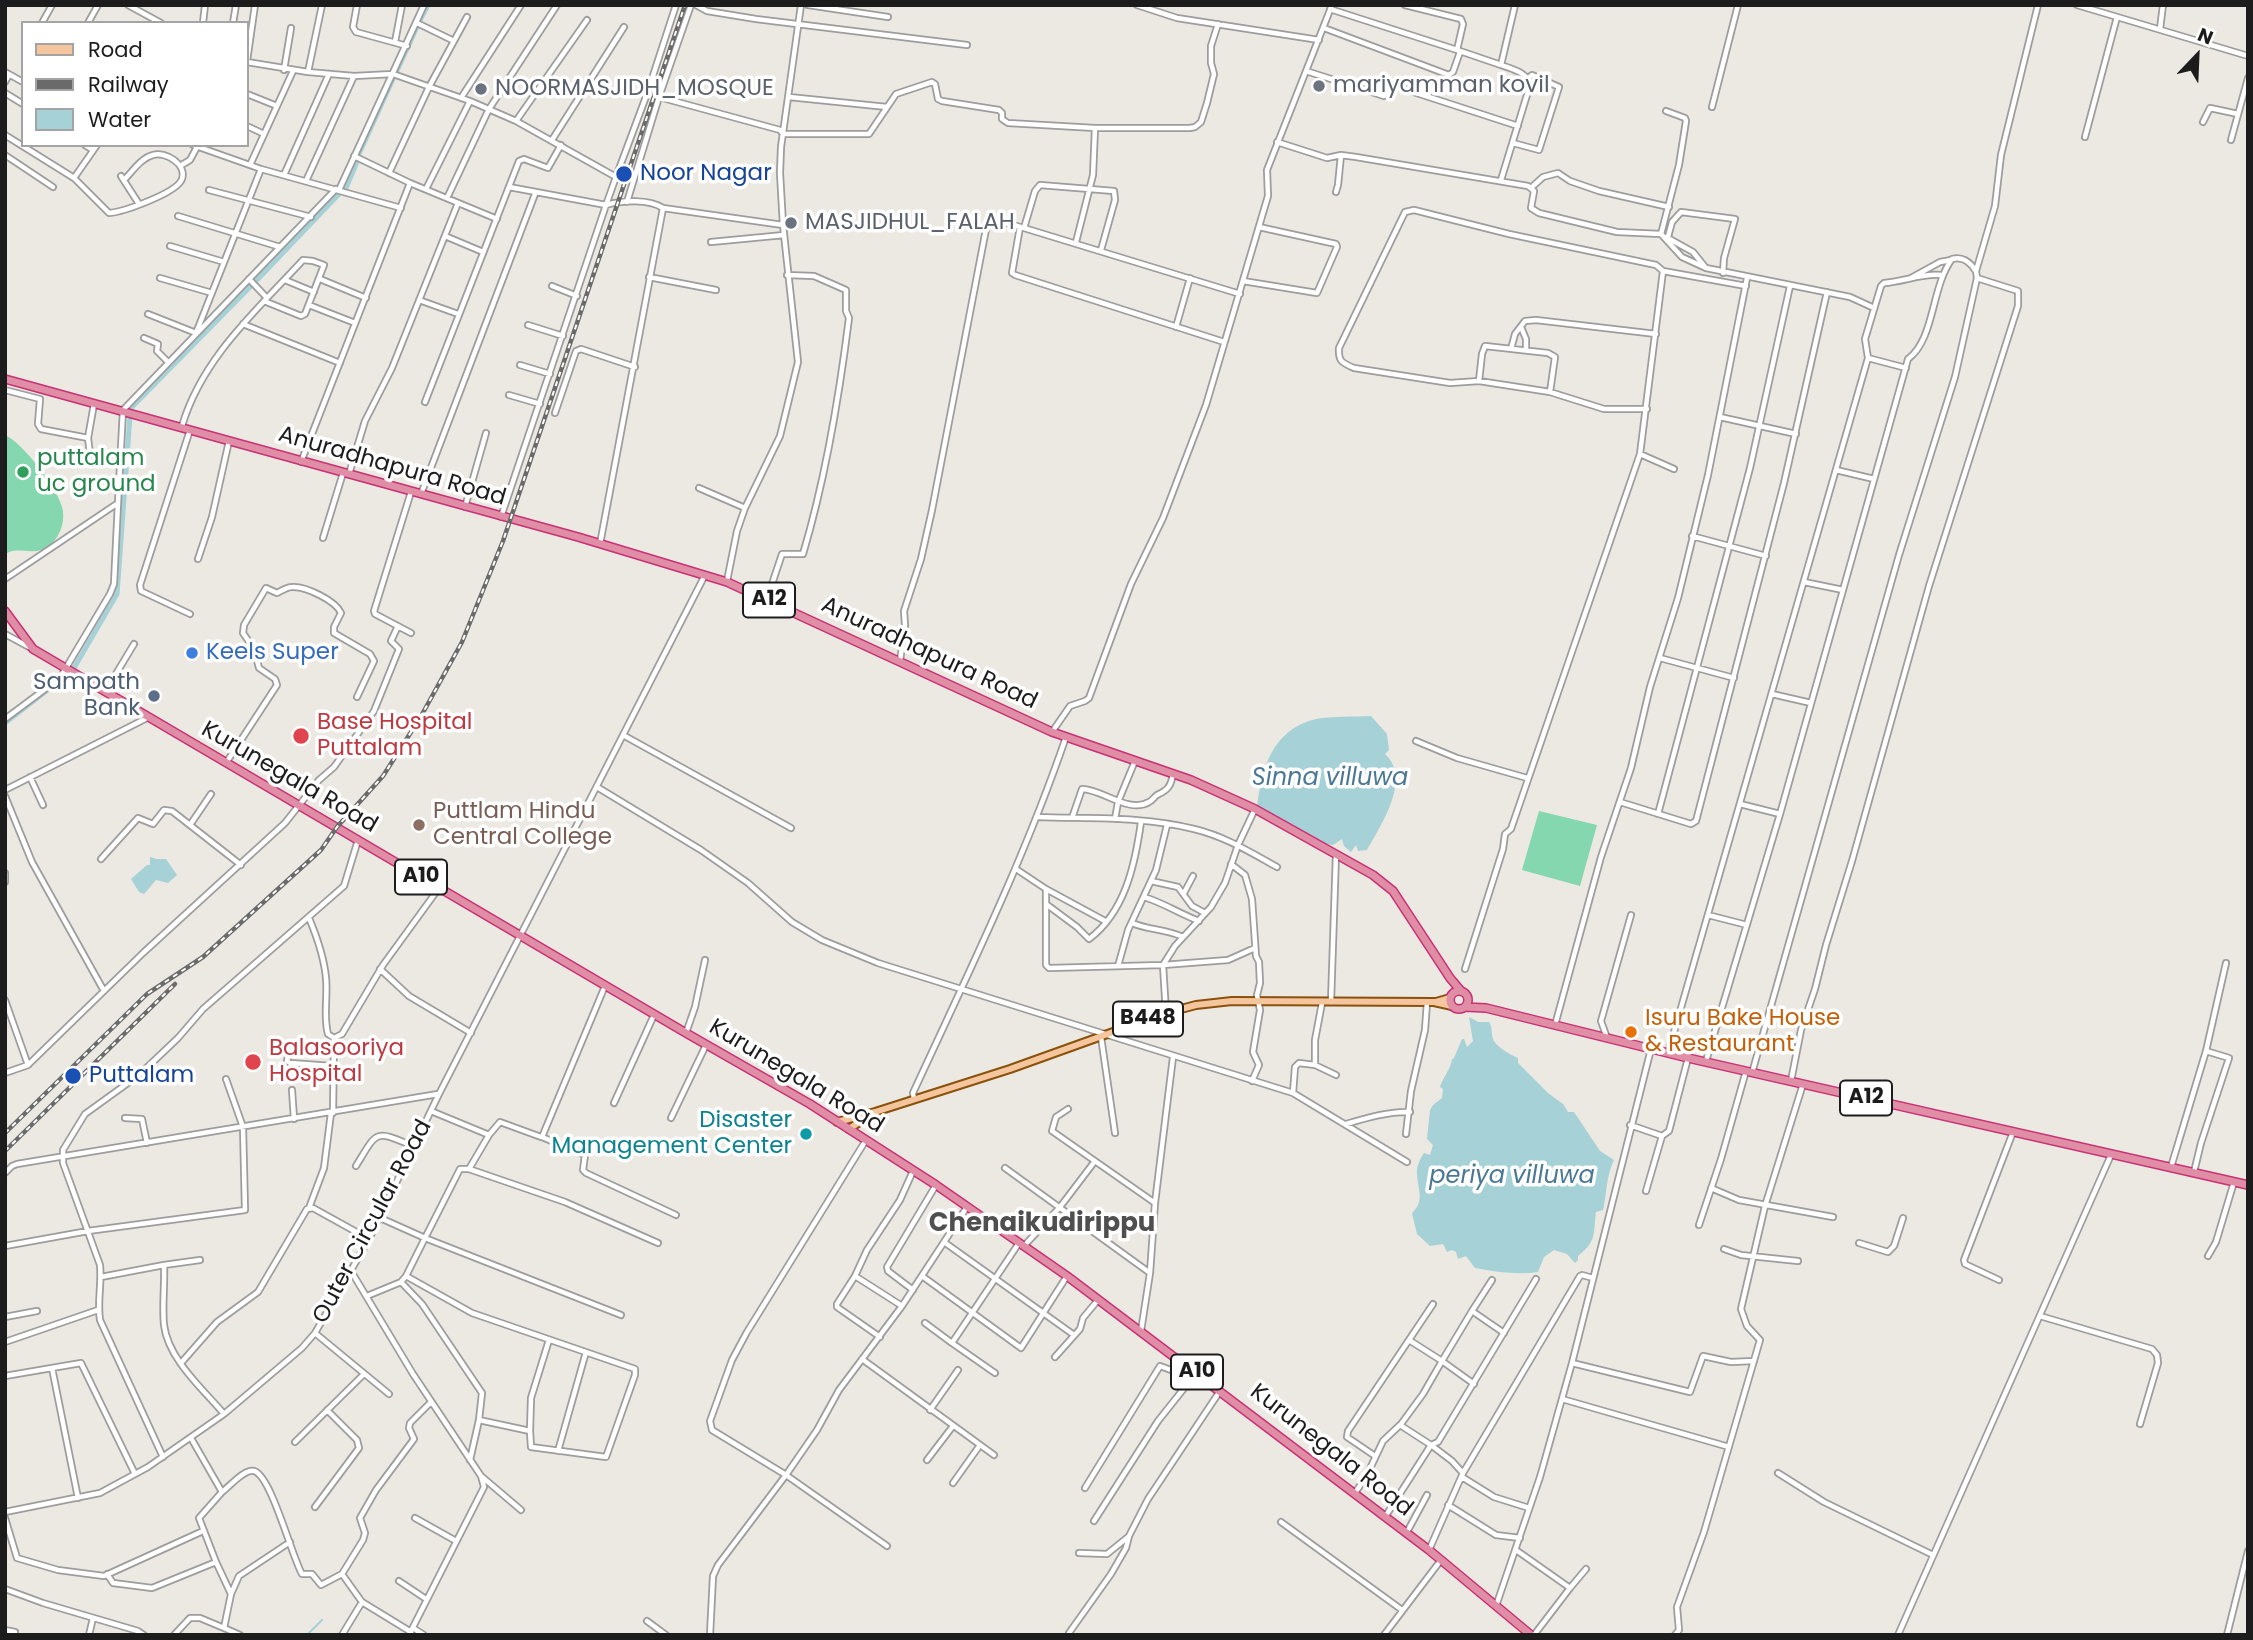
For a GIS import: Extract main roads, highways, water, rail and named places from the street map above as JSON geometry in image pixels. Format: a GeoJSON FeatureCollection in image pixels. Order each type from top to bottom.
{"type":"FeatureCollection","features":[{"type":"Feature","properties":{"kind":"highway","name":"Anuradhapura Road"},"geometry":{"type":"LineString","coordinates":[[5,379],[600,544],[727,582],[1052,732],[1173,774],[1255,809],[1336,854],[1373,875],[1393,891],[1450,978],[1464,994],[1486,1008]]}},
{"type":"Feature","properties":{"kind":"highway","name":"Kurunegala Road"},"geometry":{"type":"LineString","coordinates":[[5,611],[33,649],[849,1129],[968,1206],[1220,1390],[1429,1550],[1532,1635]]}},
{"type":"Feature","properties":{"kind":"highway","name":"Anuradhapura Road"},"geometry":{"type":"LineString","coordinates":[[1450,978],[1451,1000]]}},
{"type":"Feature","properties":{"kind":"highway"},"geometry":{"type":"LineString","coordinates":[[1455,991],[1464,994],[1465,1007],[1460,1009],[1451,1000],[1455,991]]}},
{"type":"Feature","properties":{"kind":"highway","name":"A12"},"geometry":{"type":"LineString","coordinates":[[1465,1007],[1486,1008],[1791,1082],[2248,1185]]}},
{"type":"Feature","properties":{"kind":"main road","name":"B448"},"geometry":{"type":"LineString","coordinates":[[837,1122],[1010,1069],[1166,1013],[1206,1003],[1451,1000]]}},
{"type":"Feature","properties":{"kind":"main road","name":"B448"},"geometry":{"type":"LineString","coordinates":[[849,1129],[875,1112]]}},
{"type":"Feature","properties":{"kind":"water","name":"Sinna villuwa"},"geometry":{"type":"Polygon","coordinates":[[[1371,716],[1387,734],[1389,750],[1385,754],[1393,764],[1396,776],[1395,789],[1386,815],[1367,850],[1358,851],[1356,845],[1351,852],[1344,846],[1342,839],[1333,845],[1322,843],[1257,808],[1266,766],[1279,742],[1289,732],[1316,719],[1371,716]]]}},
{"type":"Feature","properties":{"kind":"water"},"geometry":{"type":"Polygon","coordinates":[[[150,857],[166,859],[177,875],[168,883],[156,880],[144,894],[139,892],[131,879],[150,865],[150,857]]]}},
{"type":"Feature","properties":{"kind":"water","name":"periya villuwa"},"geometry":{"type":"Polygon","coordinates":[[[1469,1017],[1478,1022],[1489,1022],[1497,1045],[1518,1058],[1518,1063],[1548,1093],[1563,1104],[1568,1112],[1574,1112],[1600,1151],[1614,1160],[1603,1210],[1596,1212],[1593,1237],[1575,1263],[1567,1254],[1554,1250],[1544,1257],[1538,1272],[1507,1273],[1475,1268],[1466,1256],[1458,1259],[1456,1252],[1447,1252],[1443,1244],[1430,1246],[1417,1234],[1412,1213],[1420,1199],[1418,1166],[1424,1153],[1430,1155],[1433,1145],[1427,1139],[1430,1110],[1442,1098],[1443,1089],[1440,1087],[1462,1039],[1467,1047],[1473,1041],[1469,1017]]]}},
{"type":"Feature","properties":{"kind":"waterway"},"geometry":{"type":"LineString","coordinates":[[420,20],[428,5]]}},
{"type":"Feature","properties":{"kind":"waterway"},"geometry":{"type":"LineString","coordinates":[[396,73],[417,27]]}},
{"type":"Feature","properties":{"kind":"waterway"},"geometry":{"type":"LineString","coordinates":[[359,154],[393,79]]}},
{"type":"Feature","properties":{"kind":"waterway"},"geometry":{"type":"LineString","coordinates":[[346,188],[357,162]]}},
{"type":"Feature","properties":{"kind":"waterway"},"geometry":{"type":"LineString","coordinates":[[256,281],[339,194]]}},
{"type":"Feature","properties":{"kind":"waterway"},"geometry":{"type":"LineString","coordinates":[[132,407],[250,287]]}},
{"type":"Feature","properties":{"kind":"waterway"},"geometry":{"type":"LineString","coordinates":[[74,668],[117,594],[130,416]]}},
{"type":"Feature","properties":{"kind":"waterway"},"geometry":{"type":"LineString","coordinates":[[5,723],[68,674]]}},
{"type":"Feature","properties":{"kind":"waterway"},"geometry":{"type":"LineString","coordinates":[[307,1635],[322,1620]]}},
{"type":"Feature","properties":{"kind":"railway"},"geometry":{"type":"LineString","coordinates":[[5,1133],[147,994],[203,957],[321,850],[337,827],[383,776],[420,718],[462,642],[503,541],[685,5]]}},
{"type":"Feature","properties":{"kind":"railway"},"geometry":{"type":"LineString","coordinates":[[5,1151],[175,984]]}},
{"type":"Feature","properties":{"kind":"place","name":"mariyamman kovil"},"geometry":{"type":"Point","coordinates":[1319,86]}},
{"type":"Feature","properties":{"kind":"place","name":"NOORMASJIDH_MOSQUE"},"geometry":{"type":"Point","coordinates":[481,89]}},
{"type":"Feature","properties":{"kind":"place","name":"Noor Nagar"},"geometry":{"type":"Point","coordinates":[624,174]}},
{"type":"Feature","properties":{"kind":"place","name":"MASJIDHUL_FALAH"},"geometry":{"type":"Point","coordinates":[791,223]}},
{"type":"Feature","properties":{"kind":"place","name":"puttalam uc ground"},"geometry":{"type":"Point","coordinates":[23,472]}},
{"type":"Feature","properties":{"kind":"place","name":"Keels Super"},"geometry":{"type":"Point","coordinates":[192,653]}},
{"type":"Feature","properties":{"kind":"place","name":"Sampath Bank"},"geometry":{"type":"Point","coordinates":[154,696]}},
{"type":"Feature","properties":{"kind":"place","name":"Base Hospital Puttalam"},"geometry":{"type":"Point","coordinates":[301,736]}},
{"type":"Feature","properties":{"kind":"place","name":"Puttlam Hindu Central College"},"geometry":{"type":"Point","coordinates":[419,825]}},
{"type":"Feature","properties":{"kind":"place","name":"Isuru Bake House & Restaurant"},"geometry":{"type":"Point","coordinates":[1631,1032]}},
{"type":"Feature","properties":{"kind":"place","name":"Balasooriya Hospital"},"geometry":{"type":"Point","coordinates":[253,1062]}},
{"type":"Feature","properties":{"kind":"place","name":"Puttalam"},"geometry":{"type":"Point","coordinates":[73,1076]}},
{"type":"Feature","properties":{"kind":"place","name":"Disaster Management Center"},"geometry":{"type":"Point","coordinates":[806,1134]}},
{"type":"Feature","properties":{"kind":"district","name":"Chenaikudirippu"},"geometry":{"type":"Point","coordinates":[1042,1224]}}]}
